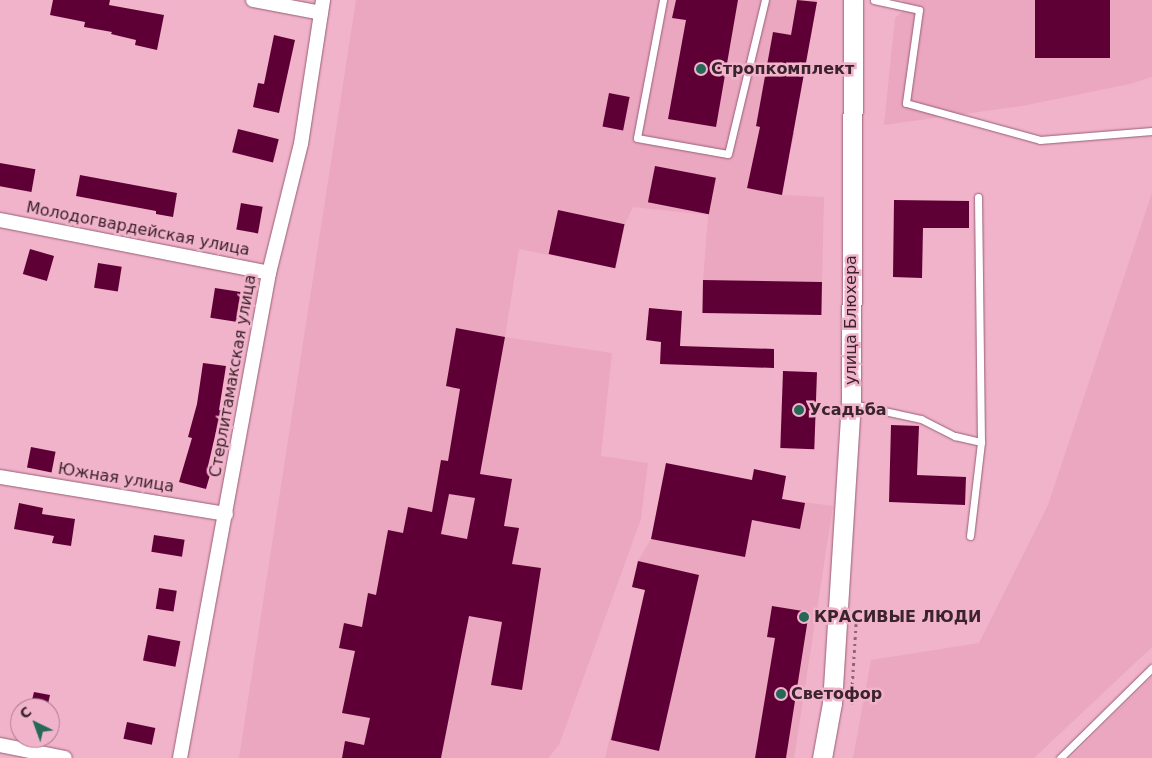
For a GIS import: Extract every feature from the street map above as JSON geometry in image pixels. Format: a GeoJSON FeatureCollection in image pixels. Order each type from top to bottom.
{"type":"FeatureCollection","features":[{"type":"Feature","properties":{"kind":"main road","name":"улица Блюхера"},"geometry":{"type":"LineString","coordinates":[[822,758],[832,703],[851,404],[853,0]]}},
{"type":"Feature","properties":{"kind":"street"},"geometry":{"type":"LineString","coordinates":[[253,0],[322,6]]}},
{"type":"Feature","properties":{"kind":"street","name":"Стерлитамакская улица"},"geometry":{"type":"LineString","coordinates":[[180,758],[269,273],[301,144],[322,6]]}},
{"type":"Feature","properties":{"kind":"street","name":"Молодогвардейская улица"},"geometry":{"type":"LineString","coordinates":[[0,220],[269,273]]}},
{"type":"Feature","properties":{"kind":"street","name":"Южная улица"},"geometry":{"type":"LineString","coordinates":[[0,477],[226,514]]}},
{"type":"Feature","properties":{"kind":"street"},"geometry":{"type":"LineString","coordinates":[[0,745],[65,758]]}},
{"type":"Feature","properties":{"kind":"lane"},"geometry":{"type":"LineString","coordinates":[[663,0],[637,138],[728,154],[765,0]]}},
{"type":"Feature","properties":{"kind":"lane"},"geometry":{"type":"LineString","coordinates":[[874,0],[919,10],[906,103],[1040,140],[1152,131]]}},
{"type":"Feature","properties":{"kind":"lane"},"geometry":{"type":"LineString","coordinates":[[970,536],[981,442],[978,197]]}},
{"type":"Feature","properties":{"kind":"lane"},"geometry":{"type":"LineString","coordinates":[[851,404],[921,419],[955,436],[981,442]]}},
{"type":"Feature","properties":{"kind":"lane"},"geometry":{"type":"LineString","coordinates":[[1060,758],[1152,668]]}},
{"type":"Feature","properties":{"kind":"shaded area"},"geometry":{"type":"Polygon","coordinates":[[[356,0],[817,0],[811,39],[773,32],[756,126],[795,133],[791,148],[757,141],[747,188],[782,195],[824,197],[822,283],[703,280],[708,215],[633,207],[625,224],[616,268],[519,249],[505,337],[612,353],[601,456],[648,463],[641,519],[559,745],[548,758],[239,758],[356,0]]]}},
{"type":"Feature","properties":{"kind":"shaded area"},"geometry":{"type":"Polygon","coordinates":[[[903,0],[1152,0],[1152,77],[1130,84],[1022,106],[884,125],[895,18],[903,11],[903,0]]]}},
{"type":"Feature","properties":{"kind":"shaded area"},"geometry":{"type":"Polygon","coordinates":[[[1152,193],[1152,647],[1034,758],[853,758],[871,660],[979,643],[1048,505],[1152,193]]]}},
{"type":"Feature","properties":{"kind":"shaded area"},"geometry":{"type":"Polygon","coordinates":[[[754,469],[786,476],[782,499],[833,506],[794,758],[605,758],[645,590],[638,561],[651,539],[752,480],[754,469]]]}},
{"type":"Feature","properties":{"kind":"shaded area"},"geometry":{"type":"Polygon","coordinates":[[[1152,677],[1152,758],[1070,758],[1152,677]]]}},
{"type":"Feature","properties":{"kind":"building"},"geometry":{"type":"Polygon","coordinates":[[[53,0],[110,0],[109,5],[164,15],[157,50],[135,45],[136,40],[111,34],[112,32],[84,27],[85,22],[50,15],[53,0]]]}},
{"type":"Feature","properties":{"kind":"building","name":"Стропкомплект"},"geometry":{"type":"Polygon","coordinates":[[[676,0],[738,0],[716,127],[668,119],[686,20],[672,18],[676,0]]]}},
{"type":"Feature","properties":{"kind":"building"},"geometry":{"type":"Polygon","coordinates":[[[797,0],[817,2],[782,195],[747,188],[760,127],[756,126],[773,32],[791,35],[797,0]]]}},
{"type":"Feature","properties":{"kind":"building"},"geometry":{"type":"Polygon","coordinates":[[[1035,0],[1110,0],[1110,58],[1035,58],[1035,0]]]}},
{"type":"Feature","properties":{"kind":"building"},"geometry":{"type":"Polygon","coordinates":[[[274,35],[295,40],[279,113],[253,107],[258,83],[264,84],[274,35]]]}},
{"type":"Feature","properties":{"kind":"building"},"geometry":{"type":"Polygon","coordinates":[[[609,93],[630,97],[623,130],[603,126],[609,93]]]}},
{"type":"Feature","properties":{"kind":"building"},"geometry":{"type":"Polygon","coordinates":[[[238,129],[279,139],[273,162],[232,152],[238,129]]]}},
{"type":"Feature","properties":{"kind":"building"},"geometry":{"type":"Polygon","coordinates":[[[0,163],[35,169],[31,192],[0,186],[0,163]]]}},
{"type":"Feature","properties":{"kind":"building"},"geometry":{"type":"Polygon","coordinates":[[[655,166],[716,178],[709,214],[648,202],[655,166]]]}},
{"type":"Feature","properties":{"kind":"building"},"geometry":{"type":"Polygon","coordinates":[[[80,175],[177,193],[173,217],[156,214],[156,211],[76,196],[80,175]]]}},
{"type":"Feature","properties":{"kind":"building"},"geometry":{"type":"Polygon","coordinates":[[[894,200],[969,201],[969,228],[923,228],[922,278],[893,277],[894,200]]]}},
{"type":"Feature","properties":{"kind":"building"},"geometry":{"type":"Polygon","coordinates":[[[241,203],[263,207],[258,233],[236,230],[241,203]]]}},
{"type":"Feature","properties":{"kind":"building"},"geometry":{"type":"Polygon","coordinates":[[[558,210],[625,224],[615,268],[549,254],[558,210]]]}},
{"type":"Feature","properties":{"kind":"building"},"geometry":{"type":"Polygon","coordinates":[[[30,249],[54,256],[47,281],[23,274],[30,249]]]}},
{"type":"Feature","properties":{"kind":"building"},"geometry":{"type":"Polygon","coordinates":[[[98,263],[122,267],[118,291],[94,288],[98,263]]]}},
{"type":"Feature","properties":{"kind":"building"},"geometry":{"type":"Polygon","coordinates":[[[703,280],[822,282],[821,315],[702,313],[703,280]]]}},
{"type":"Feature","properties":{"kind":"building"},"geometry":{"type":"Polygon","coordinates":[[[215,288],[241,292],[236,322],[210,318],[215,288]]]}},
{"type":"Feature","properties":{"kind":"building","name":"Усадьба"},"geometry":{"type":"Polygon","coordinates":[[[649,308],[682,311],[680,346],[774,349],[774,368],[660,364],[661,342],[646,340],[649,308]]]}},
{"type":"Feature","properties":{"kind":"building"},"geometry":{"type":"Polygon","coordinates":[[[456,328],[505,337],[480,474],[512,479],[504,526],[519,528],[512,564],[541,568],[522,690],[491,685],[502,622],[469,616],[441,758],[342,758],[345,741],[364,745],[370,718],[342,713],[355,651],[339,648],[344,623],[362,627],[368,593],[376,595],[388,530],[403,533],[408,507],[432,512],[441,460],[448,461],[460,389],[446,386],[456,328]],[[449,494],[441,534],[467,539],[475,498],[449,494]]]}},
{"type":"Feature","properties":{"kind":"building"},"geometry":{"type":"Polygon","coordinates":[[[203,363],[226,366],[219,410],[221,410],[208,466],[212,468],[206,489],[179,482],[192,438],[188,437],[197,404],[203,363]]]}},
{"type":"Feature","properties":{"kind":"building","name":"Усадьба"},"geometry":{"type":"Polygon","coordinates":[[[783,371],[817,372],[814,449],[780,448],[783,371]]]}},
{"type":"Feature","properties":{"kind":"building"},"geometry":{"type":"Polygon","coordinates":[[[891,425],[919,426],[917,475],[966,477],[965,505],[889,502],[891,425]]]}},
{"type":"Feature","properties":{"kind":"building"},"geometry":{"type":"Polygon","coordinates":[[[31,447],[56,452],[52,472],[27,468],[31,447]]]}},
{"type":"Feature","properties":{"kind":"building"},"geometry":{"type":"Polygon","coordinates":[[[666,463],[752,480],[754,469],[786,476],[782,499],[805,503],[800,529],[752,520],[745,557],[651,539],[666,463]]]}},
{"type":"Feature","properties":{"kind":"building"},"geometry":{"type":"Polygon","coordinates":[[[19,503],[43,508],[42,514],[75,519],[71,546],[52,543],[54,536],[14,529],[19,503]]]}},
{"type":"Feature","properties":{"kind":"building"},"geometry":{"type":"Polygon","coordinates":[[[154,535],[185,540],[182,557],[151,552],[154,535]]]}},
{"type":"Feature","properties":{"kind":"building"},"geometry":{"type":"Polygon","coordinates":[[[638,561],[699,575],[659,751],[611,740],[645,590],[632,587],[638,561]]]}},
{"type":"Feature","properties":{"kind":"building"},"geometry":{"type":"Polygon","coordinates":[[[159,588],[177,591],[173,612],[156,609],[159,588]]]}},
{"type":"Feature","properties":{"kind":"building","name":"Светофор"},"geometry":{"type":"Polygon","coordinates":[[[772,606],[809,612],[786,758],[755,758],[775,638],[767,637],[772,606]]]}},
{"type":"Feature","properties":{"kind":"building"},"geometry":{"type":"Polygon","coordinates":[[[148,635],[180,641],[175,667],[143,661],[148,635]]]}},
{"type":"Feature","properties":{"kind":"building"},"geometry":{"type":"Polygon","coordinates":[[[34,692],[50,695],[49,698],[32,698],[34,692]]]}},
{"type":"Feature","properties":{"kind":"building"},"geometry":{"type":"Polygon","coordinates":[[[127,722],[155,728],[152,745],[123,739],[127,722]]]}},
{"type":"Feature","properties":{"kind":"place","name":"Стропкомплект"},"geometry":{"type":"Point","coordinates":[701,69]}},
{"type":"Feature","properties":{"kind":"place","name":"Усадьба"},"geometry":{"type":"Point","coordinates":[799,410]}},
{"type":"Feature","properties":{"kind":"place","name":"КРАСИВЫЕ ЛЮДИ"},"geometry":{"type":"Point","coordinates":[804,617]}},
{"type":"Feature","properties":{"kind":"place","name":"Светофор"},"geometry":{"type":"Point","coordinates":[781,694]}}]}
